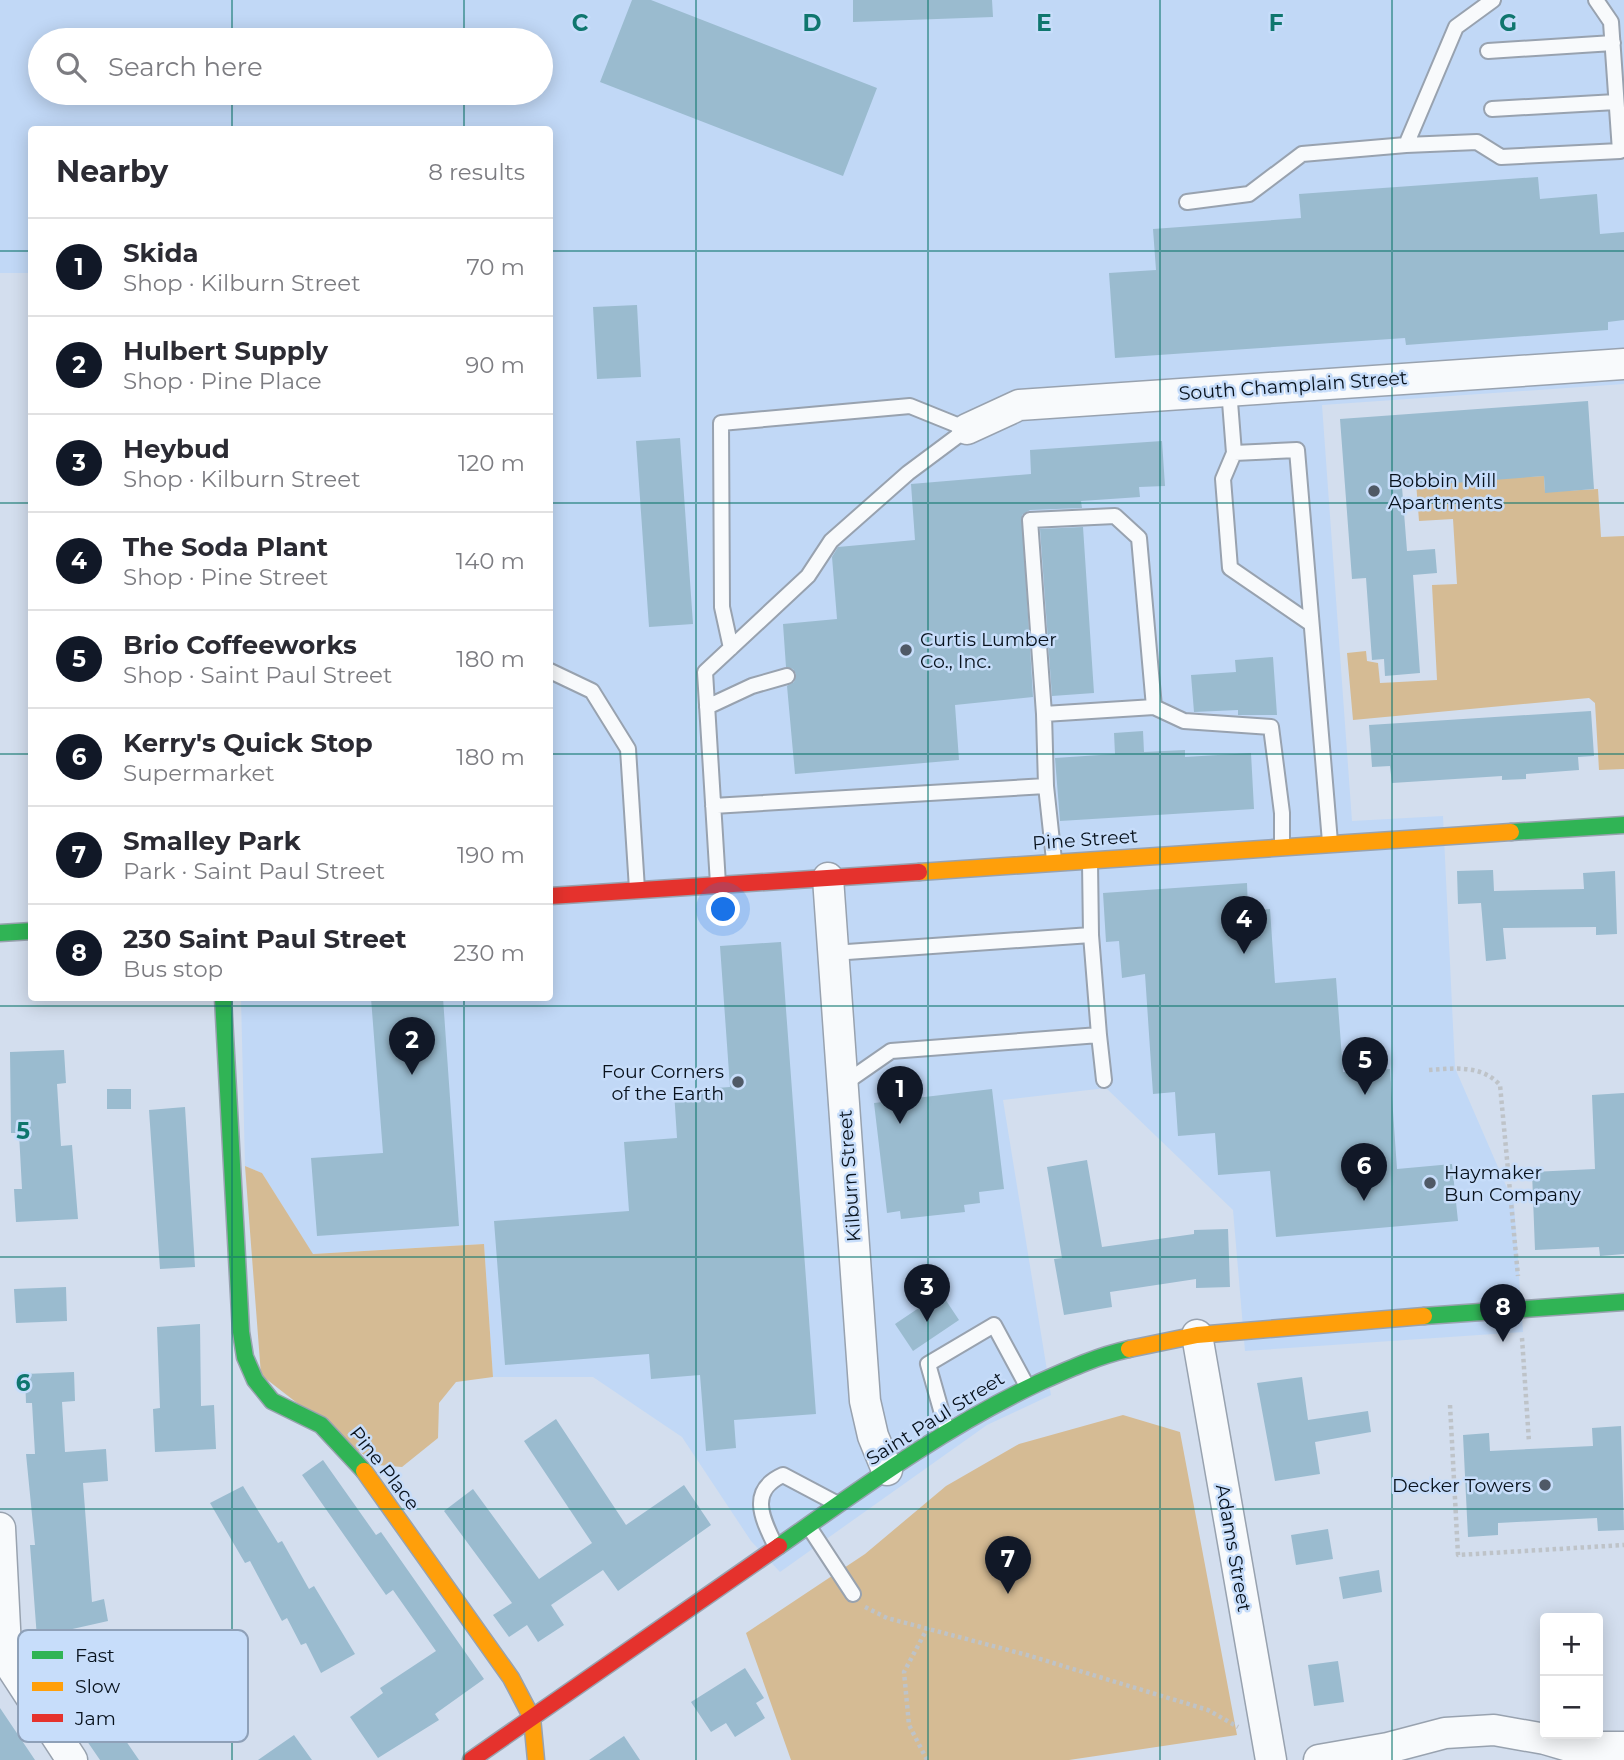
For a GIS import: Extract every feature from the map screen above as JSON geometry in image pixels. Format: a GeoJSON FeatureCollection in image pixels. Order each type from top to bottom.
{"type":"FeatureCollection","features":[{"type":"Feature","properties":{"kind":"street","name":"South Champlain Street"},"geometry":{"type":"LineString","coordinates":[[967,429],[1019,405],[1624,364]]}},
{"type":"Feature","properties":{"kind":"street","name":"Pine Street"},"geometry":{"type":"LineString","coordinates":[[553,896],[1624,825]]}},
{"type":"Feature","properties":{"kind":"street","name":"Kilburn Street"},"geometry":{"type":"LineString","coordinates":[[828,878],[865,1401],[873,1436],[887,1470]]}},
{"type":"Feature","properties":{"kind":"street"},"geometry":{"type":"LineString","coordinates":[[0,933],[28,930]]}},
{"type":"Feature","properties":{"kind":"street","name":"Pine Place"},"geometry":{"type":"LineString","coordinates":[[223,1001],[241,1332],[245,1357],[255,1380],[272,1402],[321,1425],[366,1474],[510,1678],[532,1718]]}},
{"type":"Feature","properties":{"kind":"street","name":"Saint Paul Street"},"geometry":{"type":"LineString","coordinates":[[471,1760],[887,1470],[1027,1386],[1116,1352],[1197,1335],[1624,1302]]}},
{"type":"Feature","properties":{"kind":"street","name":"Adams Street"},"geometry":{"type":"LineString","coordinates":[[1197,1335],[1271,1760]]}},
{"type":"Feature","properties":{"kind":"street"},"geometry":{"type":"LineString","coordinates":[[0,1528],[6,1648],[18,1677]]}},
{"type":"Feature","properties":{"kind":"street"},"geometry":{"type":"LineString","coordinates":[[532,1718],[536,1760]]}},
{"type":"Feature","properties":{"kind":"street"},"geometry":{"type":"LineString","coordinates":[[1319,1760],[1388,1748],[1445,1733],[1494,1730],[1551,1750],[1572,1747],[1624,1747]]}},
{"type":"Feature","properties":{"kind":"street"},"geometry":{"type":"LineString","coordinates":[[60,1742],[72,1760]]}},
{"type":"Feature","properties":{"kind":"lane"},"geometry":{"type":"LineString","coordinates":[[1406,145],[1456,27],[1493,0]]}},
{"type":"Feature","properties":{"kind":"lane"},"geometry":{"type":"LineString","coordinates":[[1187,202],[1249,194],[1302,154],[1477,142],[1501,156],[1622,158],[1611,22],[1596,0]]}},
{"type":"Feature","properties":{"kind":"lane"},"geometry":{"type":"LineString","coordinates":[[1488,51],[1613,43]]}},
{"type":"Feature","properties":{"kind":"lane"},"geometry":{"type":"LineString","coordinates":[[1492,109],[1616,102]]}},
{"type":"Feature","properties":{"kind":"lane"},"geometry":{"type":"LineString","coordinates":[[1230,389],[1234,453],[1223,479],[1230,568],[1310,623]]}},
{"type":"Feature","properties":{"kind":"lane"},"geometry":{"type":"LineString","coordinates":[[731,648],[722,607],[721,423],[911,406],[967,429]]}},
{"type":"Feature","properties":{"kind":"lane"},"geometry":{"type":"LineString","coordinates":[[718,886],[705,672],[808,576],[831,541],[908,473],[967,429]]}},
{"type":"Feature","properties":{"kind":"lane"},"geometry":{"type":"LineString","coordinates":[[1234,453],[1297,450],[1330,843]]}},
{"type":"Feature","properties":{"kind":"lane"},"geometry":{"type":"LineString","coordinates":[[1054,863],[1046,786],[1044,715],[1030,520],[1115,516],[1139,538],[1154,707]]}},
{"type":"Feature","properties":{"kind":"lane"},"geometry":{"type":"LineString","coordinates":[[553,672],[592,691],[628,749],[637,891]]}},
{"type":"Feature","properties":{"kind":"lane"},"geometry":{"type":"LineString","coordinates":[[707,707],[752,686],[787,676]]}},
{"type":"Feature","properties":{"kind":"lane"},"geometry":{"type":"LineString","coordinates":[[1044,715],[1154,707],[1184,721],[1271,727],[1282,813],[1282,847]]}},
{"type":"Feature","properties":{"kind":"lane"},"geometry":{"type":"LineString","coordinates":[[713,806],[1046,786]]}},
{"type":"Feature","properties":{"kind":"lane"},"geometry":{"type":"LineString","coordinates":[[1091,860],[1091,935],[1104,1080]]}},
{"type":"Feature","properties":{"kind":"lane"},"geometry":{"type":"LineString","coordinates":[[833,953],[1091,935]]}},
{"type":"Feature","properties":{"kind":"lane"},"geometry":{"type":"LineString","coordinates":[[842,1085],[891,1051],[1099,1035]]}},
{"type":"Feature","properties":{"kind":"lane"},"geometry":{"type":"LineString","coordinates":[[947,1432],[928,1364],[994,1325],[1027,1386]]}},
{"type":"Feature","properties":{"kind":"lane"},"geometry":{"type":"LineString","coordinates":[[776,1548],[760,1512],[764,1489],[770,1481],[783,1475],[839,1505]]}},
{"type":"Feature","properties":{"kind":"lane"},"geometry":{"type":"LineString","coordinates":[[808,1526],[853,1594]]}},
{"type":"Feature","properties":{"kind":"path"},"geometry":{"type":"LineString","coordinates":[[1429,1070],[1459,1068],[1490,1074],[1500,1085],[1518,1276]]}},
{"type":"Feature","properties":{"kind":"path"},"geometry":{"type":"LineString","coordinates":[[1521,1330],[1529,1442]]}},
{"type":"Feature","properties":{"kind":"path"},"geometry":{"type":"LineString","coordinates":[[1450,1405],[1458,1555],[1624,1545]]}},
{"type":"Feature","properties":{"kind":"path"},"geometry":{"type":"LineString","coordinates":[[853,1594],[864,1606],[887,1618],[1208,1710],[1236,1727],[1266,1729]]}},
{"type":"Feature","properties":{"kind":"path"},"geometry":{"type":"LineString","coordinates":[[927,1760],[909,1725],[904,1672],[928,1628]]}},
{"type":"Feature","properties":{"kind":"shaded area"},"geometry":{"type":"Polygon","coordinates":[[[0,0],[1624,0],[1624,384],[1322,405],[1352,821],[1443,816],[1455,1068],[1514,1204],[1523,1332],[1245,1351],[1233,1210],[1106,1088],[1003,1100],[1051,1395],[987,1425],[780,1572],[751,1541],[682,1437],[593,1377],[493,1377],[484,1244],[312,1254],[262,1173],[245,1166],[241,1001],[553,1001],[553,126],[28,126],[28,273],[0,273],[0,0]]]}},
{"type":"Feature","properties":{"kind":"shaded area"},"geometry":{"type":"Polygon","coordinates":[[[1544,476],[1545,492],[1598,489],[1601,537],[1624,536],[1624,769],[1599,770],[1595,703],[1589,698],[1353,720],[1347,653],[1366,651],[1367,661],[1378,663],[1380,683],[1437,680],[1432,585],[1457,584],[1453,519],[1419,521],[1416,482],[1544,476]]]}},
{"type":"Feature","properties":{"kind":"shaded area"},"geometry":{"type":"Polygon","coordinates":[[[245,1166],[262,1173],[313,1254],[484,1244],[493,1377],[456,1382],[439,1403],[438,1438],[402,1467],[377,1465],[261,1375],[245,1166]]]}},
{"type":"Feature","properties":{"kind":"shaded area"},"geometry":{"type":"Polygon","coordinates":[[[1123,1415],[1180,1432],[1237,1735],[1069,1760],[791,1760],[746,1633],[865,1554],[946,1486],[1019,1444],[1123,1415]]]}},
{"type":"Feature","properties":{"kind":"building"},"geometry":{"type":"Polygon","coordinates":[[[632,0],[651,0],[877,88],[843,176],[600,82],[632,0]]]}},
{"type":"Feature","properties":{"kind":"building"},"geometry":{"type":"Polygon","coordinates":[[[853,0],[992,0],[993,17],[853,22],[853,0]]]}},
{"type":"Feature","properties":{"kind":"building"},"geometry":{"type":"Polygon","coordinates":[[[1538,177],[1540,199],[1597,194],[1600,234],[1624,232],[1624,320],[1608,322],[1608,330],[1406,345],[1405,338],[1115,358],[1109,273],[1156,270],[1153,229],[1301,218],[1299,194],[1538,177]]]}},
{"type":"Feature","properties":{"kind":"building"},"geometry":{"type":"Polygon","coordinates":[[[637,305],[641,377],[597,379],[593,307],[637,305]]]}},
{"type":"Feature","properties":{"kind":"building","name":"Bobbin Mill Apartments"},"geometry":{"type":"Polygon","coordinates":[[[1588,401],[1594,489],[1545,493],[1544,476],[1402,487],[1407,551],[1435,549],[1437,573],[1413,575],[1420,673],[1385,676],[1384,659],[1372,660],[1366,578],[1352,579],[1340,419],[1588,401]]]}},
{"type":"Feature","properties":{"kind":"building"},"geometry":{"type":"Polygon","coordinates":[[[680,438],[693,624],[649,627],[636,441],[680,438]]]}},
{"type":"Feature","properties":{"kind":"building","name":"Curtis Lumber Co., Inc."},"geometry":{"type":"Polygon","coordinates":[[[1162,441],[1165,486],[1139,487],[1140,497],[1081,501],[1082,508],[1030,510],[1022,515],[1033,697],[955,705],[959,760],[795,774],[787,686],[794,682],[796,674],[793,669],[786,667],[783,624],[837,619],[832,557],[838,547],[915,540],[911,484],[1031,474],[1030,450],[1162,441]]]}},
{"type":"Feature","properties":{"kind":"building"},"geometry":{"type":"Polygon","coordinates":[[[1083,527],[1094,693],[1052,696],[1040,529],[1083,527]]]}},
{"type":"Feature","properties":{"kind":"building"},"geometry":{"type":"Polygon","coordinates":[[[1273,657],[1277,715],[1238,715],[1238,710],[1194,712],[1191,675],[1236,672],[1235,660],[1273,657]]]}},
{"type":"Feature","properties":{"kind":"building"},"geometry":{"type":"Polygon","coordinates":[[[1591,711],[1594,756],[1578,757],[1579,770],[1526,774],[1526,779],[1502,780],[1502,776],[1392,783],[1390,766],[1372,767],[1369,725],[1591,711]]]}},
{"type":"Feature","properties":{"kind":"building"},"geometry":{"type":"Polygon","coordinates":[[[1143,731],[1144,752],[1185,750],[1185,757],[1251,753],[1254,809],[1060,821],[1055,758],[1115,754],[1114,733],[1143,731]]]}},
{"type":"Feature","properties":{"kind":"building"},"geometry":{"type":"Polygon","coordinates":[[[1493,870],[1494,891],[1584,889],[1583,873],[1615,871],[1617,934],[1596,935],[1596,927],[1503,928],[1506,959],[1486,961],[1481,903],[1458,904],[1457,871],[1493,870]]]}},
{"type":"Feature","properties":{"kind":"building"},"geometry":{"type":"Polygon","coordinates":[[[1247,883],[1248,911],[1270,909],[1275,983],[1336,978],[1343,1072],[1390,1069],[1397,1169],[1452,1164],[1458,1221],[1276,1237],[1270,1171],[1218,1175],[1215,1133],[1178,1136],[1175,1092],[1153,1094],[1145,974],[1122,978],[1119,941],[1106,942],[1103,893],[1247,883]]]}},
{"type":"Feature","properties":{"kind":"building"},"geometry":{"type":"Polygon","coordinates":[[[781,942],[816,1414],[734,1420],[736,1448],[706,1451],[700,1375],[651,1379],[649,1354],[505,1365],[494,1221],[629,1211],[624,1142],[677,1138],[674,1091],[730,1087],[720,946],[781,942]]]}},
{"type":"Feature","properties":{"kind":"building"},"geometry":{"type":"Polygon","coordinates":[[[371,1001],[443,1001],[459,1226],[317,1236],[311,1158],[383,1153],[371,1001]]]}},
{"type":"Feature","properties":{"kind":"building"},"geometry":{"type":"Polygon","coordinates":[[[64,1050],[66,1083],[57,1084],[61,1146],[72,1145],[78,1219],[16,1222],[14,1189],[22,1189],[19,1133],[11,1133],[10,1052],[64,1050]]]}},
{"type":"Feature","properties":{"kind":"building"},"geometry":{"type":"Polygon","coordinates":[[[107,1089],[131,1089],[131,1109],[107,1109],[107,1089]]]}},
{"type":"Feature","properties":{"kind":"building"},"geometry":{"type":"Polygon","coordinates":[[[992,1089],[1004,1189],[979,1192],[980,1203],[964,1205],[965,1212],[901,1219],[900,1211],[887,1213],[874,1103],[992,1089]]]}},
{"type":"Feature","properties":{"kind":"building"},"geometry":{"type":"Polygon","coordinates":[[[1624,1093],[1624,1254],[1600,1256],[1599,1247],[1535,1250],[1532,1172],[1595,1169],[1592,1095],[1624,1093]]]}},
{"type":"Feature","properties":{"kind":"building"},"geometry":{"type":"Polygon","coordinates":[[[185,1107],[195,1267],[160,1269],[149,1110],[185,1107]]]}},
{"type":"Feature","properties":{"kind":"building"},"geometry":{"type":"Polygon","coordinates":[[[1087,1160],[1102,1247],[1194,1234],[1194,1230],[1228,1229],[1230,1287],[1196,1288],[1196,1279],[1110,1292],[1112,1307],[1064,1315],[1054,1259],[1062,1258],[1047,1167],[1087,1160]]]}},
{"type":"Feature","properties":{"kind":"building"},"geometry":{"type":"Polygon","coordinates":[[[66,1287],[67,1321],[16,1323],[14,1289],[66,1287]]]}},
{"type":"Feature","properties":{"kind":"building"},"geometry":{"type":"Polygon","coordinates":[[[941,1293],[959,1320],[913,1351],[895,1324],[941,1293]]]}},
{"type":"Feature","properties":{"kind":"building"},"geometry":{"type":"Polygon","coordinates":[[[200,1324],[201,1406],[214,1405],[216,1449],[155,1452],[153,1409],[160,1408],[157,1327],[200,1324]]]}},
{"type":"Feature","properties":{"kind":"building"},"geometry":{"type":"Polygon","coordinates":[[[74,1372],[75,1401],[62,1402],[65,1452],[106,1449],[108,1481],[83,1483],[92,1602],[104,1599],[108,1621],[68,1630],[36,1630],[30,1545],[35,1545],[26,1454],[35,1454],[32,1403],[26,1403],[25,1374],[74,1372]]]}},
{"type":"Feature","properties":{"kind":"building"},"geometry":{"type":"Polygon","coordinates":[[[1302,1377],[1308,1420],[1368,1411],[1371,1432],[1315,1442],[1320,1474],[1275,1481],[1257,1383],[1302,1377]]]}},
{"type":"Feature","properties":{"kind":"building"},"geometry":{"type":"Polygon","coordinates":[[[556,1419],[626,1525],[684,1485],[711,1525],[618,1591],[603,1570],[551,1605],[564,1625],[538,1642],[527,1625],[509,1637],[493,1615],[512,1603],[444,1511],[473,1489],[539,1579],[592,1543],[524,1441],[556,1419]]]}},
{"type":"Feature","properties":{"kind":"building","name":"Decker Towers"},"geometry":{"type":"Polygon","coordinates":[[[1621,1426],[1624,1530],[1598,1531],[1597,1518],[1498,1523],[1498,1535],[1468,1537],[1463,1435],[1489,1433],[1490,1451],[1593,1446],[1592,1428],[1621,1426]]]}},
{"type":"Feature","properties":{"kind":"building"},"geometry":{"type":"Polygon","coordinates":[[[323,1460],[376,1535],[381,1532],[484,1679],[435,1714],[439,1720],[378,1758],[350,1717],[383,1693],[380,1688],[436,1651],[393,1590],[386,1595],[302,1475],[323,1460]]]}},
{"type":"Feature","properties":{"kind":"building"},"geometry":{"type":"Polygon","coordinates":[[[243,1486],[278,1543],[282,1541],[309,1589],[314,1586],[355,1654],[321,1673],[306,1643],[301,1645],[287,1618],[282,1621],[250,1561],[245,1563],[210,1503],[243,1486]]]}},
{"type":"Feature","properties":{"kind":"building"},"geometry":{"type":"Polygon","coordinates":[[[1328,1529],[1333,1559],[1296,1565],[1291,1535],[1328,1529]]]}},
{"type":"Feature","properties":{"kind":"building"},"geometry":{"type":"Polygon","coordinates":[[[1379,1570],[1382,1592],[1343,1599],[1339,1577],[1379,1570]]]}},
{"type":"Feature","properties":{"kind":"building"},"geometry":{"type":"Polygon","coordinates":[[[1338,1661],[1344,1702],[1314,1706],[1308,1665],[1338,1661]]]}},
{"type":"Feature","properties":{"kind":"building"},"geometry":{"type":"Polygon","coordinates":[[[745,1668],[764,1698],[756,1703],[765,1718],[735,1737],[726,1723],[711,1732],[691,1702],[745,1668]]]}},
{"type":"Feature","properties":{"kind":"building"},"geometry":{"type":"Polygon","coordinates":[[[0,1708],[18,1735],[18,1742],[23,1742],[35,1760],[0,1760],[0,1708]]]}},
{"type":"Feature","properties":{"kind":"building"},"geometry":{"type":"Polygon","coordinates":[[[294,1735],[312,1760],[258,1760],[294,1735]]]}},
{"type":"Feature","properties":{"kind":"building"},"geometry":{"type":"Polygon","coordinates":[[[624,1736],[640,1760],[589,1760],[624,1736]]]}},
{"type":"Feature","properties":{"kind":"building"},"geometry":{"type":"Polygon","coordinates":[[[88,1742],[127,1742],[139,1760],[100,1760],[88,1742]]]}},
{"type":"Feature","properties":{"kind":"traffic: fast"},"geometry":{"type":"LineString","coordinates":[[1511,832],[1624,825]]}},
{"type":"Feature","properties":{"kind":"traffic: fast"},"geometry":{"type":"LineString","coordinates":[[0,933],[28,931]]}},
{"type":"Feature","properties":{"kind":"traffic: fast"},"geometry":{"type":"LineString","coordinates":[[223,1001],[241,1332],[245,1357],[255,1380],[272,1401],[321,1425],[364,1471]]}},
{"type":"Feature","properties":{"kind":"traffic: fast"},"geometry":{"type":"LineString","coordinates":[[1424,1316],[1624,1302]]}},
{"type":"Feature","properties":{"kind":"traffic: fast"},"geometry":{"type":"LineString","coordinates":[[779,1546],[905,1459],[970,1419],[1060,1373],[1129,1349]]}},
{"type":"Feature","properties":{"kind":"traffic: slow"},"geometry":{"type":"LineString","coordinates":[[919,872],[1511,832]]}},
{"type":"Feature","properties":{"kind":"traffic: slow"},"geometry":{"type":"LineString","coordinates":[[1129,1349],[1197,1335],[1424,1316]]}},
{"type":"Feature","properties":{"kind":"traffic: slow"},"geometry":{"type":"LineString","coordinates":[[364,1471],[511,1678],[532,1718],[536,1760]]}},
{"type":"Feature","properties":{"kind":"traffic: jam"},"geometry":{"type":"LineString","coordinates":[[553,896],[919,872]]}},
{"type":"Feature","properties":{"kind":"traffic: jam"},"geometry":{"type":"LineString","coordinates":[[471,1760],[779,1546]]}},
{"type":"Feature","properties":{"kind":"place","name":"Bobbin Mill Apartments"},"geometry":{"type":"Point","coordinates":[1374,491]}},
{"type":"Feature","properties":{"kind":"place","name":"Curtis Lumber Co., Inc."},"geometry":{"type":"Point","coordinates":[906,650]}},
{"type":"Feature","properties":{"kind":"place","name":"The Soda Plant"},"geometry":{"type":"Point","coordinates":[1244,954]}},
{"type":"Feature","properties":{"kind":"place","name":"Hulbert Supply"},"geometry":{"type":"Point","coordinates":[412,1075]}},
{"type":"Feature","properties":{"kind":"place","name":"Four Corners of the Earth"},"geometry":{"type":"Point","coordinates":[738,1082]}},
{"type":"Feature","properties":{"kind":"place","name":"Brio Coffeeworks"},"geometry":{"type":"Point","coordinates":[1365,1095]}},
{"type":"Feature","properties":{"kind":"place","name":"Skida"},"geometry":{"type":"Point","coordinates":[900,1124]}},
{"type":"Feature","properties":{"kind":"place","name":"Haymaker Bun Company"},"geometry":{"type":"Point","coordinates":[1430,1183]}},
{"type":"Feature","properties":{"kind":"place","name":"Kerry's Quick Stop"},"geometry":{"type":"Point","coordinates":[1364,1201]}},
{"type":"Feature","properties":{"kind":"place","name":"Heybud"},"geometry":{"type":"Point","coordinates":[927,1322]}},
{"type":"Feature","properties":{"kind":"place","name":"230 Saint Paul Street"},"geometry":{"type":"Point","coordinates":[1503,1342]}},
{"type":"Feature","properties":{"kind":"place","name":"Decker Towers"},"geometry":{"type":"Point","coordinates":[1545,1485]}},
{"type":"Feature","properties":{"kind":"place","name":"Smalley Park"},"geometry":{"type":"Point","coordinates":[1008,1594]}}]}
